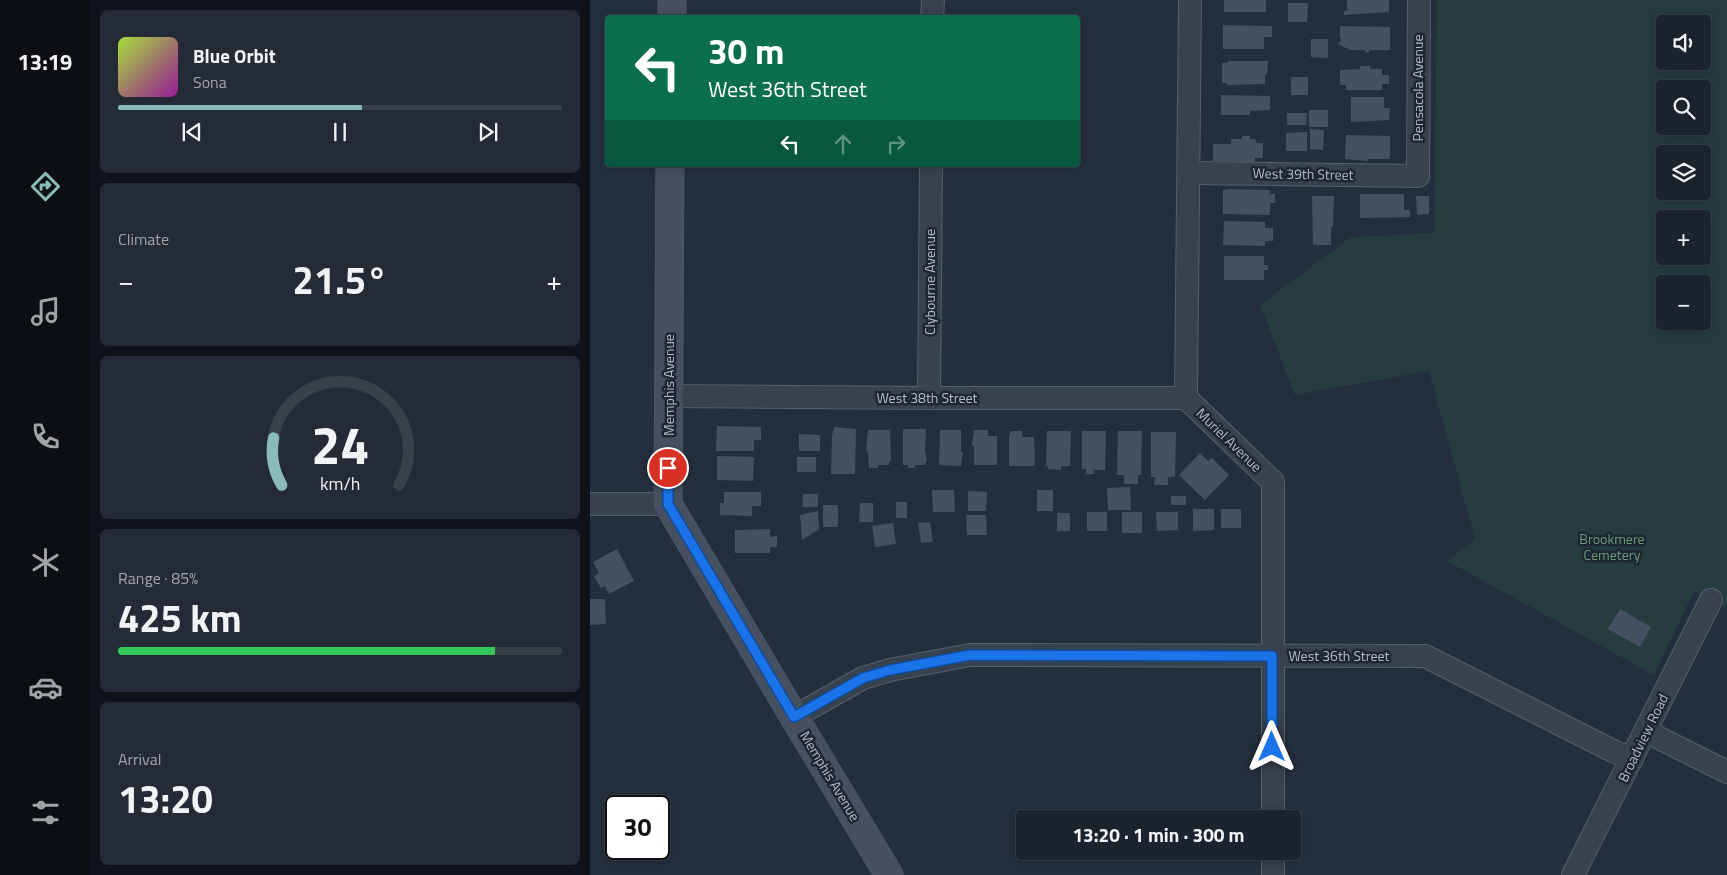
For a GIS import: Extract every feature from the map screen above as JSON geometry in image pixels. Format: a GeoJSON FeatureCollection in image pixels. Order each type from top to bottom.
{"type":"FeatureCollection","features":[{"type":"Feature","properties":{"kind":"main road"},"geometry":{"type":"LineString","coordinates":[[672,0],[672,15]]}},
{"type":"Feature","properties":{"kind":"main road","name":"Memphis Avenue"},"geometry":{"type":"LineString","coordinates":[[670,167],[668,504],[889,875]]}},
{"type":"Feature","properties":{"kind":"street"},"geometry":{"type":"LineString","coordinates":[[932,0],[932,15]]}},
{"type":"Feature","properties":{"kind":"street","name":"Muriel Avenue"},"geometry":{"type":"LineString","coordinates":[[1190,0],[1186,398],[1272,482],[1272,810]]}},
{"type":"Feature","properties":{"kind":"street","name":"Pensacola Avenue"},"geometry":{"type":"LineString","coordinates":[[1418,176],[1419,0]]}},
{"type":"Feature","properties":{"kind":"street","name":"Clybourne Avenue"},"geometry":{"type":"LineString","coordinates":[[930,398],[931,167]]}},
{"type":"Feature","properties":{"kind":"street","name":"West 39th Street"},"geometry":{"type":"LineString","coordinates":[[1189,173],[1418,176]]}},
{"type":"Feature","properties":{"kind":"street","name":"West 38th Street"},"geometry":{"type":"LineString","coordinates":[[668,396],[1186,398]]}},
{"type":"Feature","properties":{"kind":"street"},"geometry":{"type":"LineString","coordinates":[[590,504],[668,504]]}},
{"type":"Feature","properties":{"kind":"street","name":"Broadview Road"},"geometry":{"type":"LineString","coordinates":[[1573,875],[1711,600]]}},
{"type":"Feature","properties":{"kind":"street","name":"West 36th Street"},"geometry":{"type":"LineString","coordinates":[[794,717],[863,678],[890,670],[970,655],[1425,656],[1632,759]]}},
{"type":"Feature","properties":{"kind":"street"},"geometry":{"type":"LineString","coordinates":[[1647,729],[1659,738],[1727,772]]}},
{"type":"Feature","properties":{"kind":"street"},"geometry":{"type":"LineString","coordinates":[[1272,860],[1272,875]]}},
{"type":"Feature","properties":{"kind":"green space","name":"Brookmere Cemetery"},"geometry":{"type":"Polygon","coordinates":[[[1437,0],[1727,0],[1727,608],[1694,591],[1654,675],[1447,561],[1475,539],[1429,371],[1295,395],[1260,305],[1351,237],[1434,233],[1437,0]]]}},
{"type":"Feature","properties":{"kind":"building"},"geometry":{"type":"Polygon","coordinates":[[[1224,0],[1266,0],[1266,12],[1224,12],[1224,0]]]}},
{"type":"Feature","properties":{"kind":"building"},"geometry":{"type":"Polygon","coordinates":[[[1347,0],[1389,0],[1389,12],[1344,15],[1344,11],[1347,11],[1347,0]]]}},
{"type":"Feature","properties":{"kind":"building"},"geometry":{"type":"Polygon","coordinates":[[[1288,3],[1308,3],[1307,22],[1288,22],[1288,3]]]}},
{"type":"Feature","properties":{"kind":"building"},"geometry":{"type":"Polygon","coordinates":[[[1223,25],[1272,26],[1272,37],[1264,37],[1264,49],[1223,49],[1223,25]]]}},
{"type":"Feature","properties":{"kind":"building"},"geometry":{"type":"Polygon","coordinates":[[[1340,26],[1390,27],[1390,50],[1369,50],[1369,52],[1365,52],[1366,50],[1350,50],[1338,44],[1342,39],[1340,39],[1340,26]]]}},
{"type":"Feature","properties":{"kind":"building"},"geometry":{"type":"Polygon","coordinates":[[[1311,39],[1328,39],[1328,58],[1311,57],[1311,39]]]}},
{"type":"Feature","properties":{"kind":"building"},"geometry":{"type":"Polygon","coordinates":[[[1228,61],[1268,61],[1265,84],[1227,85],[1227,83],[1222,83],[1222,63],[1228,63],[1228,61]]]}},
{"type":"Feature","properties":{"kind":"building"},"geometry":{"type":"Polygon","coordinates":[[[1360,66],[1370,66],[1370,69],[1382,69],[1382,75],[1389,75],[1389,84],[1382,84],[1382,90],[1346,90],[1346,85],[1340,85],[1340,70],[1360,69],[1360,66]]]}},
{"type":"Feature","properties":{"kind":"building"},"geometry":{"type":"Polygon","coordinates":[[[1291,77],[1308,77],[1308,95],[1291,95],[1291,77]]]}},
{"type":"Feature","properties":{"kind":"building"},"geometry":{"type":"Polygon","coordinates":[[[1221,95],[1270,96],[1270,110],[1250,111],[1250,115],[1221,115],[1221,95]]]}},
{"type":"Feature","properties":{"kind":"building"},"geometry":{"type":"Polygon","coordinates":[[[1351,97],[1384,97],[1384,108],[1390,108],[1389,120],[1351,122],[1351,97]]]}},
{"type":"Feature","properties":{"kind":"building"},"geometry":{"type":"Polygon","coordinates":[[[1309,110],[1328,110],[1328,127],[1309,127],[1309,110]]]}},
{"type":"Feature","properties":{"kind":"building"},"geometry":{"type":"Polygon","coordinates":[[[1287,113],[1307,113],[1306,125],[1287,125],[1287,113]]]}},
{"type":"Feature","properties":{"kind":"building"},"geometry":{"type":"Polygon","coordinates":[[[1310,129],[1324,130],[1323,150],[1310,149],[1310,129]]]}},
{"type":"Feature","properties":{"kind":"building"},"geometry":{"type":"Polygon","coordinates":[[[1307,132],[1307,151],[1286,151],[1286,133],[1307,132]]]}},
{"type":"Feature","properties":{"kind":"building"},"geometry":{"type":"Polygon","coordinates":[[[1346,135],[1390,136],[1390,159],[1368,159],[1368,161],[1345,159],[1346,135]]]}},
{"type":"Feature","properties":{"kind":"building"},"geometry":{"type":"Polygon","coordinates":[[[1242,136],[1250,136],[1250,139],[1256,139],[1256,143],[1263,143],[1263,158],[1255,158],[1255,162],[1213,161],[1213,144],[1231,144],[1231,139],[1242,139],[1242,136]]]}},
{"type":"Feature","properties":{"kind":"building"},"geometry":{"type":"Polygon","coordinates":[[[1223,190],[1270,190],[1270,194],[1275,194],[1275,203],[1270,203],[1270,215],[1223,214],[1223,190]]]}},
{"type":"Feature","properties":{"kind":"building"},"geometry":{"type":"Polygon","coordinates":[[[1360,194],[1404,194],[1404,210],[1410,210],[1410,217],[1360,218],[1360,194]]]}},
{"type":"Feature","properties":{"kind":"building"},"geometry":{"type":"Polygon","coordinates":[[[1312,196],[1334,196],[1331,245],[1313,245],[1312,196]]]}},
{"type":"Feature","properties":{"kind":"building"},"geometry":{"type":"Polygon","coordinates":[[[1416,196],[1429,196],[1429,214],[1417,215],[1416,196]]]}},
{"type":"Feature","properties":{"kind":"building"},"geometry":{"type":"Polygon","coordinates":[[[1224,221],[1265,222],[1265,228],[1273,228],[1273,241],[1265,241],[1265,246],[1223,245],[1224,221]]]}},
{"type":"Feature","properties":{"kind":"building"},"geometry":{"type":"Polygon","coordinates":[[[1224,256],[1264,256],[1264,265],[1268,265],[1268,270],[1264,270],[1264,280],[1224,280],[1224,256]]]}},
{"type":"Feature","properties":{"kind":"building"},"geometry":{"type":"Polygon","coordinates":[[[717,426],[761,427],[761,440],[754,440],[754,451],[716,451],[717,426]]]}},
{"type":"Feature","properties":{"kind":"building"},"geometry":{"type":"Polygon","coordinates":[[[834,427],[856,429],[855,474],[831,474],[834,427]]]}},
{"type":"Feature","properties":{"kind":"building"},"geometry":{"type":"Polygon","coordinates":[[[903,429],[926,429],[925,452],[927,459],[925,465],[915,465],[915,468],[908,468],[908,465],[903,465],[903,429]]]}},
{"type":"Feature","properties":{"kind":"building"},"geometry":{"type":"Polygon","coordinates":[[[868,430],[890,430],[891,461],[889,461],[889,465],[878,465],[878,468],[869,468],[868,451],[866,451],[868,430]]]}},
{"type":"Feature","properties":{"kind":"building"},"geometry":{"type":"Polygon","coordinates":[[[940,430],[961,430],[961,452],[963,452],[961,466],[939,465],[940,430]]]}},
{"type":"Feature","properties":{"kind":"building"},"geometry":{"type":"Polygon","coordinates":[[[974,430],[988,430],[988,436],[997,436],[997,465],[974,465],[974,447],[972,445],[974,430]]]}},
{"type":"Feature","properties":{"kind":"building"},"geometry":{"type":"Polygon","coordinates":[[[1011,431],[1022,431],[1022,437],[1034,437],[1034,466],[1009,466],[1009,437],[1011,431]]]}},
{"type":"Feature","properties":{"kind":"building"},"geometry":{"type":"Polygon","coordinates":[[[1047,431],[1071,431],[1070,466],[1061,466],[1061,470],[1048,469],[1048,466],[1046,466],[1047,431]]]}},
{"type":"Feature","properties":{"kind":"building"},"geometry":{"type":"Polygon","coordinates":[[[1082,431],[1106,431],[1105,470],[1094,470],[1094,474],[1086,474],[1086,469],[1082,469],[1082,431]]]}},
{"type":"Feature","properties":{"kind":"building"},"geometry":{"type":"Polygon","coordinates":[[[1118,431],[1142,431],[1141,475],[1138,475],[1138,484],[1124,484],[1124,475],[1117,475],[1118,431]]]}},
{"type":"Feature","properties":{"kind":"building"},"geometry":{"type":"Polygon","coordinates":[[[1151,432],[1176,432],[1175,477],[1168,477],[1168,485],[1154,485],[1155,477],[1151,477],[1151,432]]]}},
{"type":"Feature","properties":{"kind":"building"},"geometry":{"type":"Polygon","coordinates":[[[799,434],[820,435],[820,451],[799,451],[799,434]]]}},
{"type":"Feature","properties":{"kind":"building"},"geometry":{"type":"Polygon","coordinates":[[[1200,453],[1208,461],[1212,458],[1229,475],[1205,500],[1179,475],[1200,453]]]}},
{"type":"Feature","properties":{"kind":"building"},"geometry":{"type":"Polygon","coordinates":[[[717,456],[754,457],[753,481],[717,480],[717,456]]]}},
{"type":"Feature","properties":{"kind":"building"},"geometry":{"type":"Polygon","coordinates":[[[797,457],[816,457],[816,472],[797,472],[797,457]]]}},
{"type":"Feature","properties":{"kind":"building"},"geometry":{"type":"Polygon","coordinates":[[[1130,487],[1131,510],[1108,510],[1107,488],[1130,487]]]}},
{"type":"Feature","properties":{"kind":"building"},"geometry":{"type":"Polygon","coordinates":[[[932,490],[954,490],[955,512],[933,512],[932,490]]]}},
{"type":"Feature","properties":{"kind":"building"},"geometry":{"type":"Polygon","coordinates":[[[1037,490],[1053,490],[1053,511],[1037,511],[1037,490]]]}},
{"type":"Feature","properties":{"kind":"building"},"geometry":{"type":"Polygon","coordinates":[[[968,491],[987,492],[986,511],[968,511],[968,491]]]}},
{"type":"Feature","properties":{"kind":"building"},"geometry":{"type":"Polygon","coordinates":[[[724,492],[761,492],[761,506],[752,506],[752,516],[720,515],[720,503],[724,503],[724,492]]]}},
{"type":"Feature","properties":{"kind":"building"},"geometry":{"type":"Polygon","coordinates":[[[803,494],[818,494],[818,507],[802,507],[803,494]]]}},
{"type":"Feature","properties":{"kind":"building"},"geometry":{"type":"Polygon","coordinates":[[[1171,496],[1186,496],[1186,505],[1171,505],[1171,496]]]}},
{"type":"Feature","properties":{"kind":"building"},"geometry":{"type":"Polygon","coordinates":[[[896,502],[907,502],[907,518],[896,518],[896,502]]]}},
{"type":"Feature","properties":{"kind":"building"},"geometry":{"type":"Polygon","coordinates":[[[860,503],[873,503],[873,522],[859,522],[860,503]]]}},
{"type":"Feature","properties":{"kind":"building"},"geometry":{"type":"Polygon","coordinates":[[[823,505],[838,505],[838,527],[823,527],[823,505]]]}},
{"type":"Feature","properties":{"kind":"building"},"geometry":{"type":"Polygon","coordinates":[[[1193,509],[1214,509],[1214,530],[1193,531],[1193,509]]]}},
{"type":"Feature","properties":{"kind":"building"},"geometry":{"type":"Polygon","coordinates":[[[1221,509],[1241,509],[1241,528],[1221,528],[1221,509]]]}},
{"type":"Feature","properties":{"kind":"building"},"geometry":{"type":"Polygon","coordinates":[[[818,511],[819,529],[802,540],[800,515],[818,511]]]}},
{"type":"Feature","properties":{"kind":"building"},"geometry":{"type":"Polygon","coordinates":[[[1087,512],[1107,512],[1107,531],[1087,531],[1087,512]]]}},
{"type":"Feature","properties":{"kind":"building"},"geometry":{"type":"Polygon","coordinates":[[[1122,512],[1142,512],[1142,533],[1122,533],[1122,512]]]}},
{"type":"Feature","properties":{"kind":"building"},"geometry":{"type":"Polygon","coordinates":[[[1156,512],[1178,512],[1178,530],[1157,531],[1156,512]]]}},
{"type":"Feature","properties":{"kind":"building"},"geometry":{"type":"Polygon","coordinates":[[[1057,513],[1070,513],[1070,531],[1057,531],[1057,513]]]}},
{"type":"Feature","properties":{"kind":"building"},"geometry":{"type":"Polygon","coordinates":[[[966,515],[986,515],[987,535],[967,535],[966,515]]]}},
{"type":"Feature","properties":{"kind":"building"},"geometry":{"type":"Polygon","coordinates":[[[930,522],[933,542],[921,543],[918,523],[930,522]]]}},
{"type":"Feature","properties":{"kind":"building"},"geometry":{"type":"Polygon","coordinates":[[[893,523],[896,544],[875,547],[872,526],[893,523]]]}},
{"type":"Feature","properties":{"kind":"building"},"geometry":{"type":"Polygon","coordinates":[[[770,529],[770,537],[777,536],[777,547],[770,547],[770,553],[735,553],[735,530],[770,529]]]}},
{"type":"Feature","properties":{"kind":"building"},"geometry":{"type":"Polygon","coordinates":[[[617,549],[634,581],[609,594],[605,586],[601,588],[594,576],[599,573],[593,562],[617,549]]]}},
{"type":"Feature","properties":{"kind":"building"},"geometry":{"type":"Polygon","coordinates":[[[590,599],[605,599],[606,624],[590,625],[590,599]]]}},
{"type":"Feature","properties":{"kind":"building"},"geometry":{"type":"Polygon","coordinates":[[[1620,609],[1651,627],[1640,647],[1608,629],[1620,609]]]}},
{"type":"Feature","properties":{"kind":"route"},"geometry":{"type":"LineString","coordinates":[[668,468],[668,504],[794,717],[863,678],[890,670],[970,655],[1272,656],[1272,747]]}}]}
